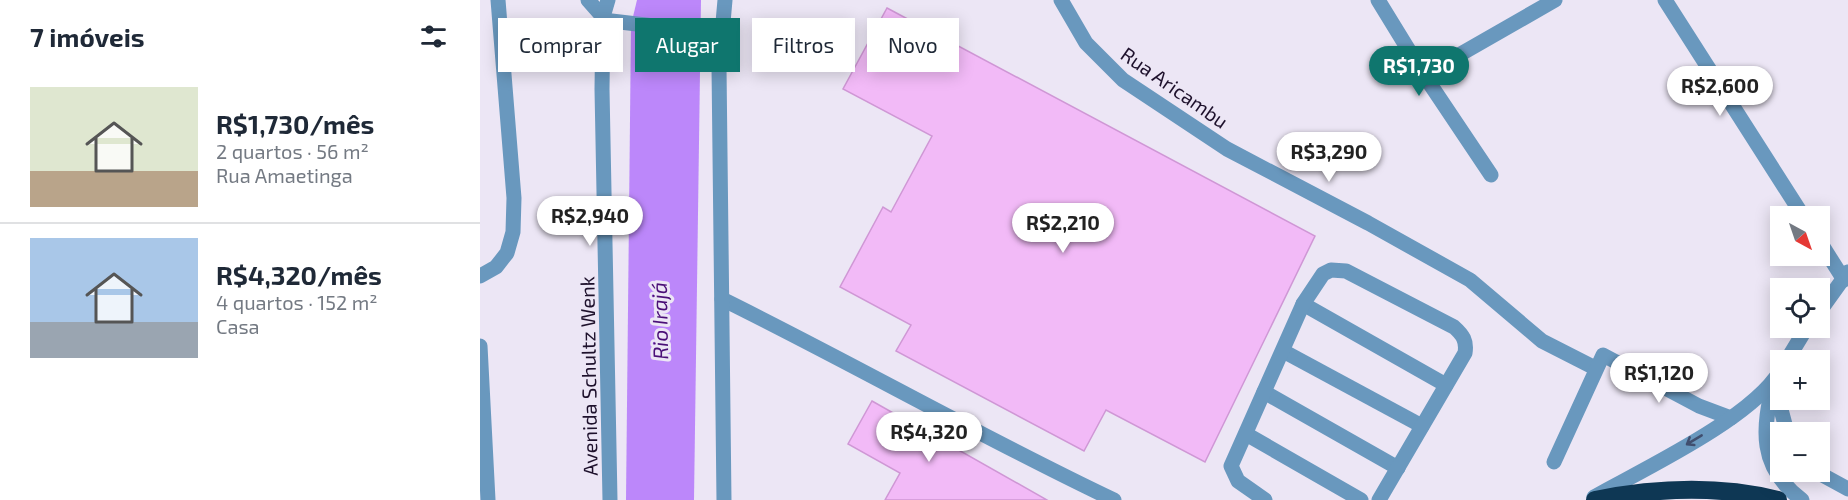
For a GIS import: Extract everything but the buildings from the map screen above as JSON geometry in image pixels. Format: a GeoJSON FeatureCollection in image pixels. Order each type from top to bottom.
{"type":"FeatureCollection","features":[{"type":"Feature","properties":{"kind":"highway"},"geometry":{"type":"LineString","coordinates":[[1595,500],[1673,489],[1714,491],[1778,500]]}},
{"type":"Feature","properties":{"kind":"street"},"geometry":{"type":"LineString","coordinates":[[480,276],[496,267],[507,253],[513,231],[514,198],[498,0]]}},
{"type":"Feature","properties":{"kind":"street"},"geometry":{"type":"LineString","coordinates":[[588,0],[603,18]]}},
{"type":"Feature","properties":{"kind":"street","name":"Avenida Schultz Wenk"},"geometry":{"type":"LineString","coordinates":[[603,18],[608,0]]}},
{"type":"Feature","properties":{"kind":"street"},"geometry":{"type":"LineString","coordinates":[[723,18],[725,0]]}},
{"type":"Feature","properties":{"kind":"street","name":"Rua Aricambu"},"geometry":{"type":"LineString","coordinates":[[1061,0],[1086,43],[1122,80],[1227,149],[1470,280],[1542,341],[1599,361],[1731,418]]}},
{"type":"Feature","properties":{"kind":"street"},"geometry":{"type":"LineString","coordinates":[[1378,0],[1424,75],[1491,175]]}},
{"type":"Feature","properties":{"kind":"street"},"geometry":{"type":"LineString","coordinates":[[1424,75],[1555,0]]}},
{"type":"Feature","properties":{"kind":"street"},"geometry":{"type":"LineString","coordinates":[[1665,0],[1797,206]]}},
{"type":"Feature","properties":{"kind":"street","name":"Avenida Schultz Wenk"},"geometry":{"type":"LineString","coordinates":[[602,72],[610,500]]}},
{"type":"Feature","properties":{"kind":"street"},"geometry":{"type":"LineString","coordinates":[[719,72],[724,500]]}},
{"type":"Feature","properties":{"kind":"street"},"geometry":{"type":"LineString","coordinates":[[1830,255],[1846,276],[1830,298]]}},
{"type":"Feature","properties":{"kind":"street"},"geometry":{"type":"LineString","coordinates":[[1265,500],[1238,481],[1232,474],[1231,466],[1304,304],[1323,274],[1338,270],[1346,271],[1455,327],[1464,337],[1466,345],[1465,353],[1379,500]]}},
{"type":"Feature","properties":{"kind":"street"},"geometry":{"type":"LineString","coordinates":[[722,299],[818,346],[1048,469],[1114,500]]}},
{"type":"Feature","properties":{"kind":"street"},"geometry":{"type":"LineString","coordinates":[[1304,304],[1446,385]]}},
{"type":"Feature","properties":{"kind":"street"},"geometry":{"type":"LineString","coordinates":[[480,346],[488,500]]}},
{"type":"Feature","properties":{"kind":"street"},"geometry":{"type":"LineString","coordinates":[[1282,351],[1422,426]]}},
{"type":"Feature","properties":{"kind":"street"},"geometry":{"type":"LineString","coordinates":[[1554,462],[1599,361]]}},
{"type":"Feature","properties":{"kind":"street"},"geometry":{"type":"LineString","coordinates":[[1589,500],[1731,418],[1770,382]]}},
{"type":"Feature","properties":{"kind":"street"},"geometry":{"type":"LineString","coordinates":[[1264,392],[1398,468]]}},
{"type":"Feature","properties":{"kind":"street"},"geometry":{"type":"LineString","coordinates":[[1770,401],[1766,415],[1765,443],[1772,465],[1785,484],[1802,500]]}},
{"type":"Feature","properties":{"kind":"street"},"geometry":{"type":"LineString","coordinates":[[1245,434],[1361,500]]}},
{"type":"Feature","properties":{"kind":"street"},"geometry":{"type":"LineString","coordinates":[[1830,479],[1848,489]]}},
{"type":"Feature","properties":{"kind":"water","name":"Rio Irajá"},"geometry":{"type":"Polygon","coordinates":[[[637,0],[701,0],[701,18],[635,18],[635,72],[700,72],[694,500],[626,500],[631,25],[637,0]]]}}]}
